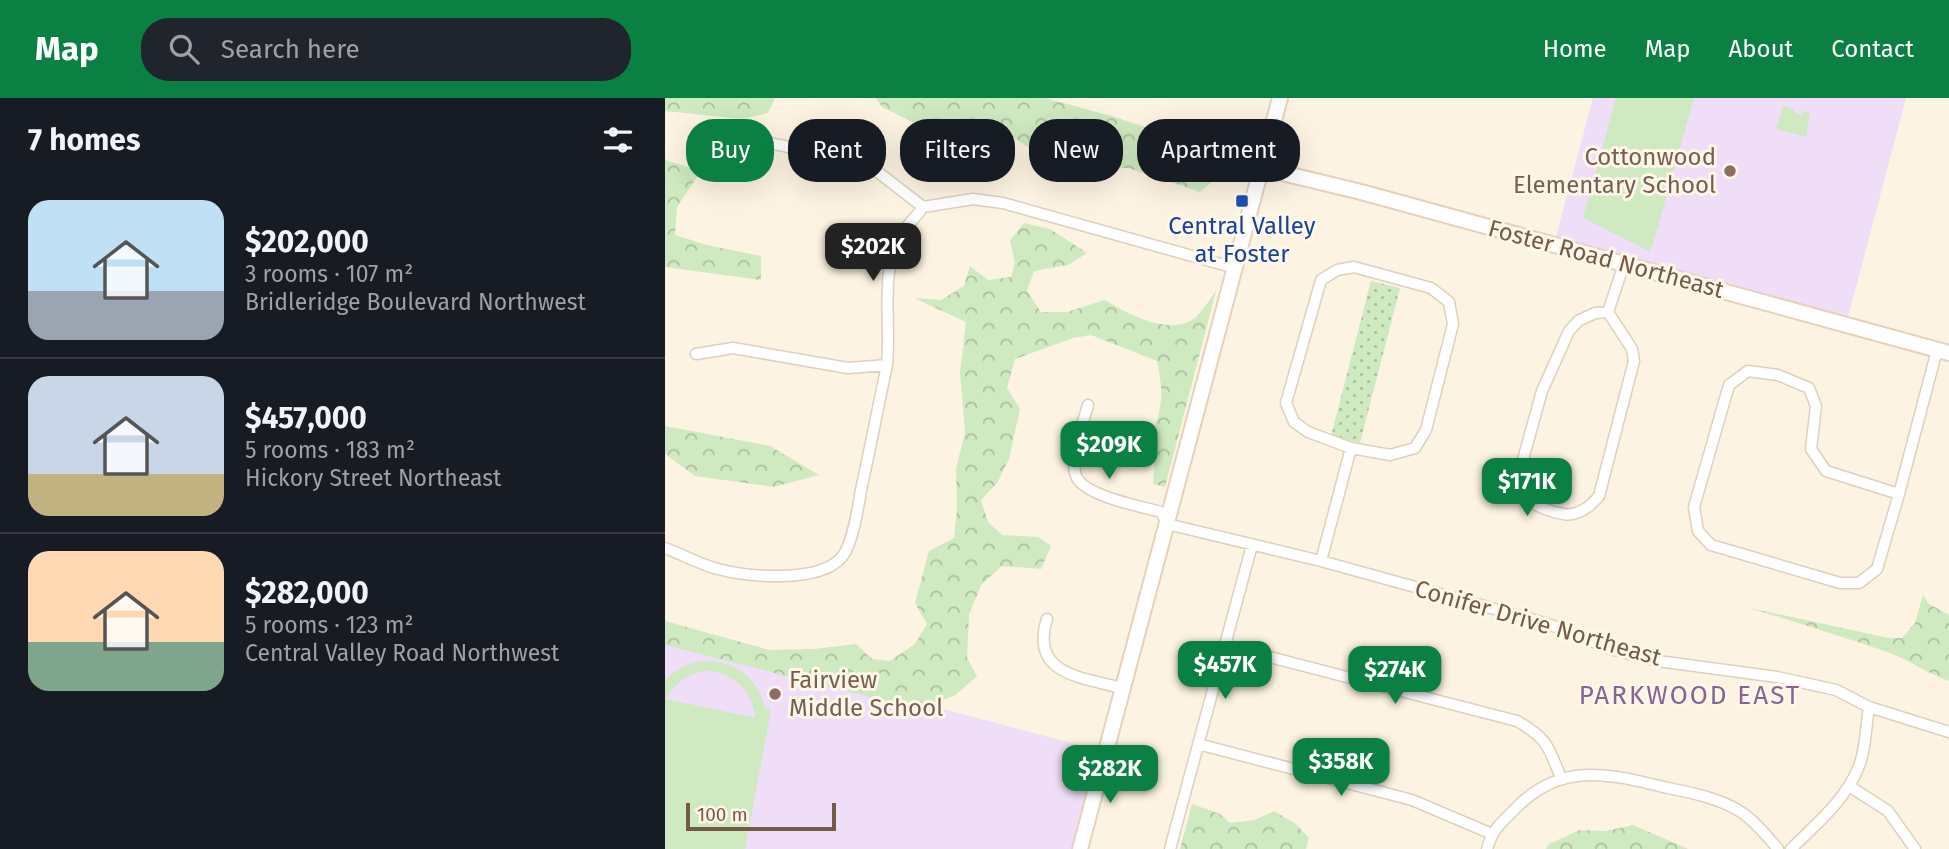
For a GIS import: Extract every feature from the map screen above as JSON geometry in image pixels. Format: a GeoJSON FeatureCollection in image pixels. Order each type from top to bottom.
{"type":"FeatureCollection","features":[{"type":"Feature","properties":{"kind":"main road"},"geometry":{"type":"LineString","coordinates":[[1275,119],[1280,98]]}},
{"type":"Feature","properties":{"kind":"main road","name":"Foster Road Northeast"},"geometry":{"type":"LineString","coordinates":[[1300,178],[1361,192],[1943,352]]}},
{"type":"Feature","properties":{"kind":"main road"},"geometry":{"type":"LineString","coordinates":[[1080,849],[1258,182]]}},
{"type":"Feature","properties":{"kind":"street"},"geometry":{"type":"LineString","coordinates":[[774,144],[849,159],[874,169],[923,207],[973,199],[1003,203],[1235,268]]}},
{"type":"Feature","properties":{"kind":"street"},"geometry":{"type":"LineString","coordinates":[[665,548],[714,568],[747,574],[797,575],[814,572],[827,568],[843,556],[856,519],[887,365],[892,255],[904,230],[923,207]]}},
{"type":"Feature","properties":{"kind":"street"},"geometry":{"type":"LineString","coordinates":[[1608,312],[1624,264]]}},
{"type":"Feature","properties":{"kind":"street"},"geometry":{"type":"LineString","coordinates":[[1355,267],[1430,289],[1448,302],[1453,324],[1426,430],[1415,448],[1390,455],[1351,448],[1308,432],[1294,422],[1286,403],[1321,280],[1337,270],[1355,267]]}},
{"type":"Feature","properties":{"kind":"street"},"geometry":{"type":"LineString","coordinates":[[1608,312],[1632,349],[1634,360],[1599,496],[1585,510],[1575,514],[1567,515],[1540,508],[1525,495],[1519,474],[1542,391],[1569,331],[1578,321],[1594,313],[1608,312]]}},
{"type":"Feature","properties":{"kind":"street"},"geometry":{"type":"LineString","coordinates":[[696,354],[733,348],[848,368],[887,365]]}},
{"type":"Feature","properties":{"kind":"street"},"geometry":{"type":"LineString","coordinates":[[1899,494],[1826,471],[1811,449],[1816,406],[1808,387],[1778,375],[1748,371],[1729,385],[1695,508],[1698,531],[1711,545],[1840,583],[1859,583],[1877,569],[1943,352]]}},
{"type":"Feature","properties":{"kind":"street"},"geometry":{"type":"LineString","coordinates":[[1088,405],[1076,447],[1077,478],[1094,492],[1161,512],[1167,524]]}},
{"type":"Feature","properties":{"kind":"street"},"geometry":{"type":"LineString","coordinates":[[1321,561],[1351,448]]}},
{"type":"Feature","properties":{"kind":"street","name":"Conifer Drive Northeast"},"geometry":{"type":"LineString","coordinates":[[1167,524],[1321,561],[1548,624],[1614,650],[1658,661],[1789,680],[1836,691],[1869,707],[1949,732]]}},
{"type":"Feature","properties":{"kind":"street"},"geometry":{"type":"LineString","coordinates":[[1170,849],[1252,545]]}},
{"type":"Feature","properties":{"kind":"street"},"geometry":{"type":"LineString","coordinates":[[1048,619],[1044,648],[1053,666],[1076,676],[1124,689]]}},
{"type":"Feature","properties":{"kind":"street"},"geometry":{"type":"LineString","coordinates":[[1223,645],[1517,721],[1538,733],[1549,749],[1561,778]]}},
{"type":"Feature","properties":{"kind":"street"},"geometry":{"type":"LineString","coordinates":[[1791,849],[1838,802],[1849,786],[1860,763],[1869,707]]}},
{"type":"Feature","properties":{"kind":"street"},"geometry":{"type":"LineString","coordinates":[[1198,744],[1412,800],[1492,834]]}},
{"type":"Feature","properties":{"kind":"street"},"geometry":{"type":"LineString","coordinates":[[1487,849],[1492,834],[1530,795],[1561,778],[1586,775],[1618,776],[1704,796],[1743,814],[1778,849]]}},
{"type":"Feature","properties":{"kind":"street"},"geometry":{"type":"LineString","coordinates":[[1849,786],[1888,811],[1915,849]]}},
{"type":"Feature","properties":{"kind":"shaded area","name":"Cottonwood Elementary School"},"geometry":{"type":"Polygon","coordinates":[[[1593,98],[1906,98],[1846,325],[1554,244],[1593,98]]]}},
{"type":"Feature","properties":{"kind":"shaded area","name":"Fairview Middle School"},"geometry":{"type":"Polygon","coordinates":[[[665,636],[1106,752],[1080,849],[665,849],[665,636]]]}},
{"type":"Feature","properties":{"kind":"green space"},"geometry":{"type":"Polygon","coordinates":[[[665,98],[775,98],[768,113],[742,119],[665,111],[665,98]]]}},
{"type":"Feature","properties":{"kind":"green space"},"geometry":{"type":"Polygon","coordinates":[[[876,98],[1045,98],[1121,119],[1029,119],[1029,148],[1015,139],[1015,119],[906,119],[882,107],[876,98]]]}},
{"type":"Feature","properties":{"kind":"green space"},"geometry":{"type":"Polygon","coordinates":[[[1616,98],[1694,98],[1649,251],[1583,218],[1616,98]]]}},
{"type":"Feature","properties":{"kind":"green space"},"geometry":{"type":"Polygon","coordinates":[[[1783,106],[1802,115],[1803,111],[1810,113],[1806,137],[1776,129],[1783,106]]]}},
{"type":"Feature","properties":{"kind":"green space"},"geometry":{"type":"Polygon","coordinates":[[[1123,120],[1137,124],[1137,171],[1123,168],[1123,120]]]}},
{"type":"Feature","properties":{"kind":"green space"},"geometry":{"type":"Polygon","coordinates":[[[665,160],[686,166],[686,182],[694,182],[677,207],[675,235],[707,245],[761,256],[761,280],[665,267],[665,160]]]}},
{"type":"Feature","properties":{"kind":"green space"},"geometry":{"type":"Polygon","coordinates":[[[1170,182],[1212,182],[1200,192],[1170,182]]]}},
{"type":"Feature","properties":{"kind":"green space"},"geometry":{"type":"Polygon","coordinates":[[[1024,223],[1050,229],[1087,253],[1068,265],[1034,271],[1027,291],[1041,312],[1067,312],[1105,300],[1150,322],[1174,325],[1186,323],[1196,317],[1216,291],[1165,487],[1153,484],[1155,457],[1138,444],[1149,440],[1160,410],[1161,383],[1157,361],[1091,335],[1073,338],[1015,359],[1007,388],[1020,409],[1009,459],[997,483],[981,500],[988,522],[1002,535],[1038,537],[1051,546],[1041,569],[1002,566],[981,585],[969,615],[967,658],[977,676],[954,696],[917,709],[665,645],[665,621],[769,650],[856,644],[872,659],[890,661],[915,644],[927,624],[915,603],[929,551],[954,538],[957,510],[956,469],[965,433],[960,372],[966,322],[914,298],[941,300],[964,286],[970,266],[988,280],[1011,277],[1015,263],[1010,240],[1024,223]]]}},
{"type":"Feature","properties":{"kind":"green space"},"geometry":{"type":"Polygon","coordinates":[[[1371,281],[1400,288],[1360,443],[1331,436],[1371,281]]]}},
{"type":"Feature","properties":{"kind":"green space"},"geometry":{"type":"Polygon","coordinates":[[[665,426],[770,446],[819,475],[774,487],[695,476],[665,454],[665,426]]]}},
{"type":"Feature","properties":{"kind":"green space"},"geometry":{"type":"Polygon","coordinates":[[[1923,595],[1929,604],[1949,615],[1949,681],[1890,653],[1750,608],[1888,638],[1902,638],[1915,623],[1923,595]]]}},
{"type":"Feature","properties":{"kind":"green space"},"geometry":{"type":"Polygon","coordinates":[[[707,661],[724,663],[747,676],[758,690],[765,708],[771,710],[745,849],[665,849],[665,681],[681,668],[707,661]],[[704,671],[687,677],[673,688],[666,699],[755,718],[750,699],[739,684],[732,678],[704,671]]]}},
{"type":"Feature","properties":{"kind":"green space"},"geometry":{"type":"Polygon","coordinates":[[[1192,804],[1220,814],[1230,823],[1255,820],[1274,811],[1296,824],[1309,838],[1306,849],[1180,849],[1192,804]]]}},
{"type":"Feature","properties":{"kind":"green space"},"geometry":{"type":"Polygon","coordinates":[[[1633,825],[1688,849],[1546,849],[1549,844],[1580,830],[1606,831],[1633,825]]]}},
{"type":"Feature","properties":{"kind":"place","name":"Cottonwood Elementary School"},"geometry":{"type":"Point","coordinates":[1730,171]}},
{"type":"Feature","properties":{"kind":"place","name":"Central Valley at Foster"},"geometry":{"type":"Point","coordinates":[1242,201]}},
{"type":"Feature","properties":{"kind":"place","name":"Fairview Middle School"},"geometry":{"type":"Point","coordinates":[775,694]}},
{"type":"Feature","properties":{"kind":"district","name":"PARKWOOD EAST"},"geometry":{"type":"Point","coordinates":[1690,695]}}]}
